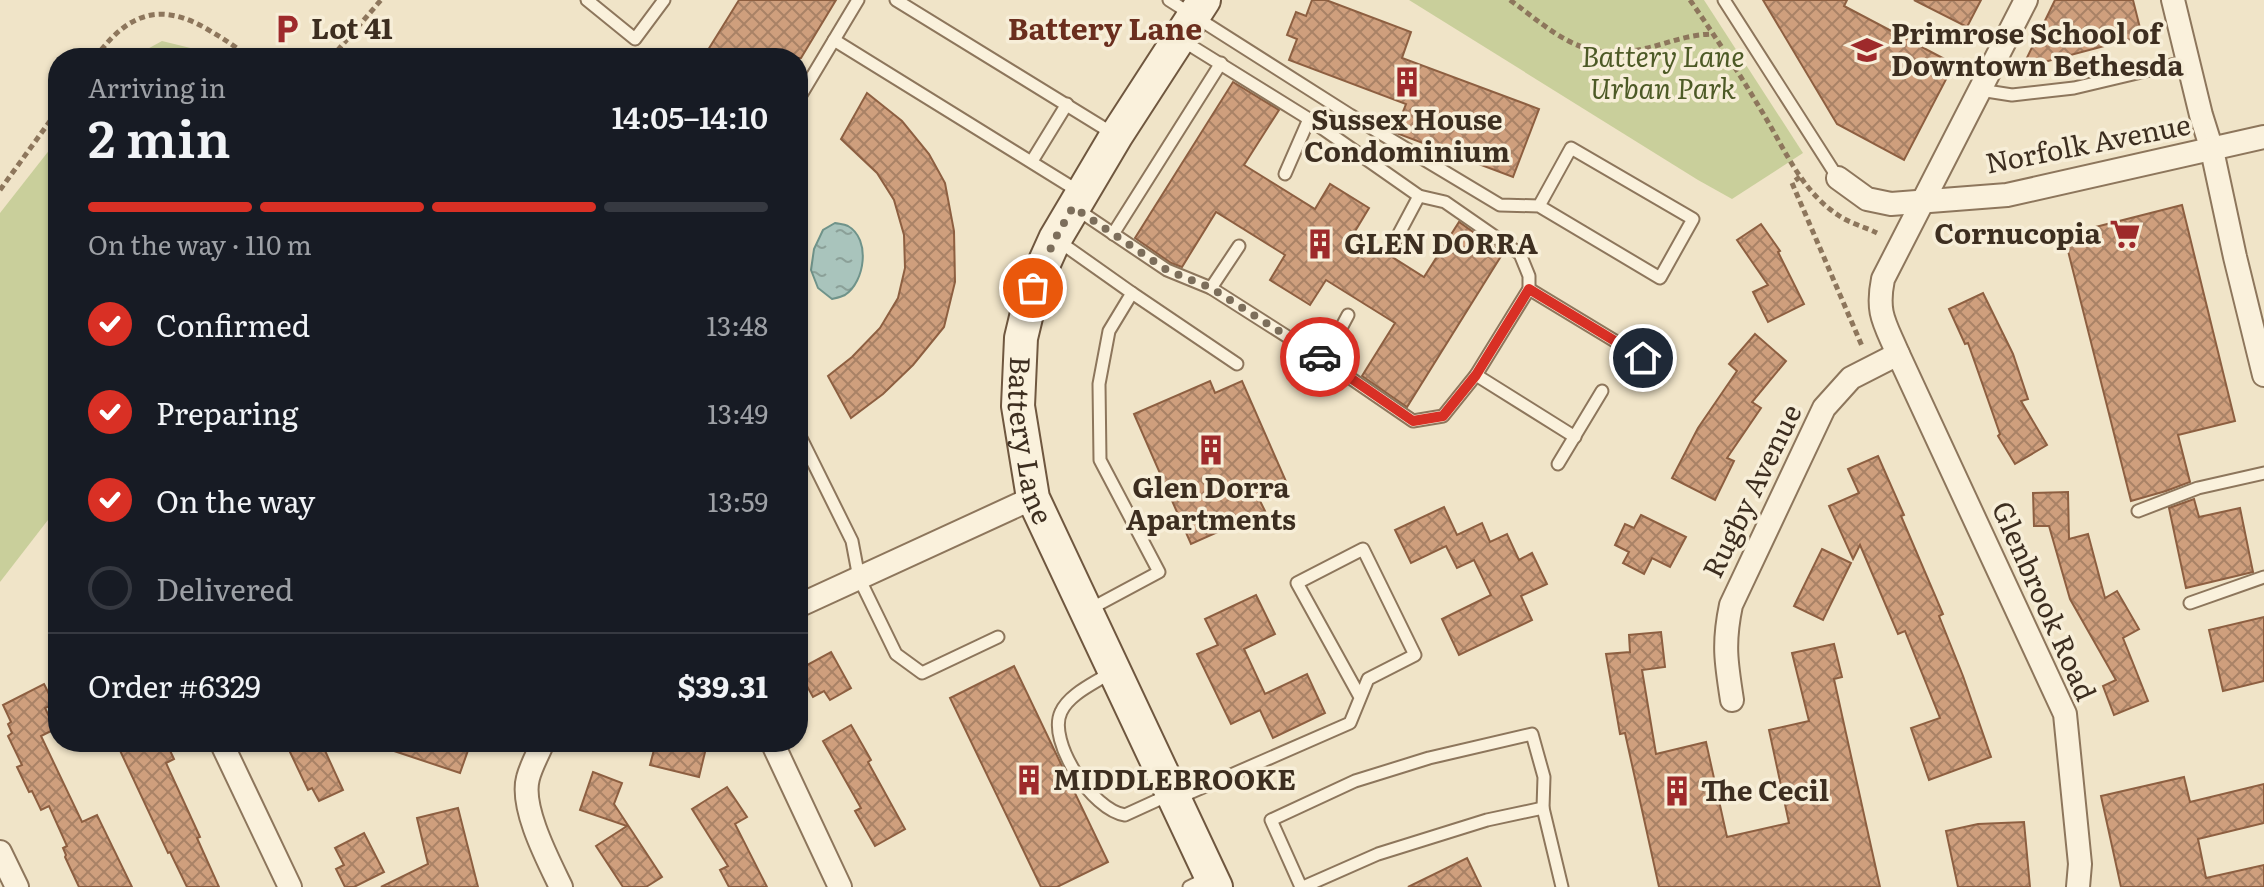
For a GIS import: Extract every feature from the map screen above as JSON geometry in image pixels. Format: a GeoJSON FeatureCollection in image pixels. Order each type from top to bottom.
{"type":"FeatureCollection","features":[{"type":"Feature","properties":{"kind":"street"},"geometry":{"type":"LineString","coordinates":[[1898,354],[1881,314],[1879,299],[1883,279],[2026,0]]}},
{"type":"Feature","properties":{"kind":"street"},"geometry":{"type":"LineString","coordinates":[[2173,0],[2212,150],[2264,375]]}},
{"type":"Feature","properties":{"kind":"street","name":"Battery Lane"},"geometry":{"type":"LineString","coordinates":[[1187,13],[1055,239],[1033,288],[1021,338],[1018,406],[1033,498],[1174,796],[1205,883]]}},
{"type":"Feature","properties":{"kind":"street","name":"Norfolk Avenue"},"geometry":{"type":"LineString","coordinates":[[1923,202],[2007,195],[2264,137]]}},
{"type":"Feature","properties":{"kind":"street"},"geometry":{"type":"LineString","coordinates":[[1838,178],[1867,199],[1891,204],[1923,202]]}},
{"type":"Feature","properties":{"kind":"street","name":"Rugby Avenue"},"geometry":{"type":"LineString","coordinates":[[1732,700],[1725,634],[1731,605],[1824,408],[1851,378],[1898,354]]}},
{"type":"Feature","properties":{"kind":"street","name":"Glenbrook Road"},"geometry":{"type":"LineString","coordinates":[[1898,354],[2065,714],[2080,864],[2078,887]]}},
{"type":"Feature","properties":{"kind":"street"},"geometry":{"type":"LineString","coordinates":[[808,601],[1033,498]]}},
{"type":"Feature","properties":{"kind":"street"},"geometry":{"type":"LineString","coordinates":[[226,752],[290,887]]}},
{"type":"Feature","properties":{"kind":"street"},"geometry":{"type":"LineString","coordinates":[[539,752],[527,780],[527,804],[561,887]]}},
{"type":"Feature","properties":{"kind":"street"},"geometry":{"type":"LineString","coordinates":[[777,752],[840,887]]}},
{"type":"Feature","properties":{"kind":"street"},"geometry":{"type":"LineString","coordinates":[[0,852],[17,887]]}},
{"type":"Feature","properties":{"kind":"lane"},"geometry":{"type":"LineString","coordinates":[[587,0],[635,39],[664,0]]}},
{"type":"Feature","properties":{"kind":"lane"},"geometry":{"type":"LineString","coordinates":[[808,83],[858,0]]}},
{"type":"Feature","properties":{"kind":"lane"},"geometry":{"type":"LineString","coordinates":[[896,0],[1116,136]]}},
{"type":"Feature","properties":{"kind":"lane"},"geometry":{"type":"LineString","coordinates":[[1724,0],[1838,178]]}},
{"type":"Feature","properties":{"kind":"lane"},"geometry":{"type":"LineString","coordinates":[[834,40],[1032,161],[1113,234],[1167,270],[1211,288],[1413,421],[1443,416],[1476,375],[1529,289],[1529,276],[1520,254],[1445,202],[1419,196],[1309,119],[1221,63],[1187,13]]}},
{"type":"Feature","properties":{"kind":"lane"},"geometry":{"type":"LineString","coordinates":[[1187,13],[1500,205],[1539,206],[1660,278],[1693,219],[1571,148],[1539,206]]}},
{"type":"Feature","properties":{"kind":"lane"},"geometry":{"type":"LineString","coordinates":[[1980,90],[2012,95],[2074,88],[2188,61]]}},
{"type":"Feature","properties":{"kind":"lane"},"geometry":{"type":"LineString","coordinates":[[1113,234],[1221,63]]}},
{"type":"Feature","properties":{"kind":"lane"},"geometry":{"type":"LineString","coordinates":[[1032,161],[1067,104]]}},
{"type":"Feature","properties":{"kind":"lane"},"geometry":{"type":"LineString","coordinates":[[1285,174],[1309,119]]}},
{"type":"Feature","properties":{"kind":"lane"},"geometry":{"type":"LineString","coordinates":[[1394,243],[1419,196]]}},
{"type":"Feature","properties":{"kind":"lane"},"geometry":{"type":"LineString","coordinates":[[1055,239],[1237,364]]}},
{"type":"Feature","properties":{"kind":"lane"},"geometry":{"type":"LineString","coordinates":[[1211,288],[1239,246]]}},
{"type":"Feature","properties":{"kind":"lane"},"geometry":{"type":"LineString","coordinates":[[1529,289],[1643,358]]}},
{"type":"Feature","properties":{"kind":"lane"},"geometry":{"type":"LineString","coordinates":[[1086,611],[1159,572],[1100,460],[1099,384],[1109,331],[1132,293]]}},
{"type":"Feature","properties":{"kind":"lane"},"geometry":{"type":"LineString","coordinates":[[1324,360],[1348,315]]}},
{"type":"Feature","properties":{"kind":"lane"},"geometry":{"type":"LineString","coordinates":[[1476,375],[1575,437]]}},
{"type":"Feature","properties":{"kind":"lane"},"geometry":{"type":"LineString","coordinates":[[1558,464],[1602,391]]}},
{"type":"Feature","properties":{"kind":"lane"},"geometry":{"type":"LineString","coordinates":[[808,452],[852,541],[859,578],[896,654],[922,673],[998,637]]}},
{"type":"Feature","properties":{"kind":"lane"},"geometry":{"type":"LineString","coordinates":[[2138,511],[2198,488],[2264,473]]}},
{"type":"Feature","properties":{"kind":"lane"},"geometry":{"type":"LineString","coordinates":[[1114,671],[1076,695],[1060,714],[1058,727],[1066,754],[1081,783],[1094,799],[1117,814],[1125,815],[1174,796],[1350,723],[1368,679],[1415,655],[1363,549],[1297,583],[1360,697]]}},
{"type":"Feature","properties":{"kind":"lane"},"geometry":{"type":"LineString","coordinates":[[2190,603],[2264,577]]}},
{"type":"Feature","properties":{"kind":"lane"},"geometry":{"type":"LineString","coordinates":[[1543,808],[1487,820],[1378,854],[1302,887],[1271,820],[1355,781],[1429,758],[1532,734],[1544,777],[1543,808],[1562,887]]}},
{"type":"Feature","properties":{"kind":"path"},"geometry":{"type":"LineString","coordinates":[[340,48],[381,0]]}},
{"type":"Feature","properties":{"kind":"path"},"geometry":{"type":"LineString","coordinates":[[1510,0],[1569,43],[1607,53],[1639,50],[1689,35],[1713,34]]}},
{"type":"Feature","properties":{"kind":"path"},"geometry":{"type":"LineString","coordinates":[[1690,0],[1763,112],[1800,177],[1839,216],[1877,233]]}},
{"type":"Feature","properties":{"kind":"path"},"geometry":{"type":"LineString","coordinates":[[104,48],[134,21],[144,16],[169,13],[188,18],[239,48]]}},
{"type":"Feature","properties":{"kind":"path"},"geometry":{"type":"LineString","coordinates":[[0,190],[48,124]]}},
{"type":"Feature","properties":{"kind":"path"},"geometry":{"type":"LineString","coordinates":[[1800,177],[1792,183],[1862,346]]}},
{"type":"Feature","properties":{"kind":"green space","name":"Battery Lane Urban Park"},"geometry":{"type":"Polygon","coordinates":[[[1409,0],[1704,0],[1803,153],[1732,199],[1409,0]]]}},
{"type":"Feature","properties":{"kind":"green space"},"geometry":{"type":"Polygon","coordinates":[[[162,41],[190,48],[149,48],[162,41]]]}},
{"type":"Feature","properties":{"kind":"green space"},"geometry":{"type":"Polygon","coordinates":[[[48,152],[48,520],[0,582],[0,213],[48,152]]]}},
{"type":"Feature","properties":{"kind":"water"},"geometry":{"type":"Polygon","coordinates":[[[835,223],[848,226],[855,232],[860,240],[863,260],[852,289],[832,299],[818,288],[811,270],[814,249],[823,230],[835,223]]]}},
{"type":"Feature","properties":{"kind":"building"},"geometry":{"type":"Polygon","coordinates":[[[739,0],[836,0],[807,48],[709,48],[739,0]]]}},
{"type":"Feature","properties":{"kind":"building","name":"Sussex House Condominium"},"geometry":{"type":"Polygon","coordinates":[[[1312,0],[1326,0],[1411,32],[1402,58],[1539,109],[1513,177],[1396,133],[1406,104],[1289,60],[1297,39],[1287,35],[1296,12],[1306,16],[1312,0]]]}},
{"type":"Feature","properties":{"kind":"building"},"geometry":{"type":"Polygon","coordinates":[[[1763,0],[1847,0],[1844,6],[1954,64],[1904,160],[1837,124],[1763,0]]]}},
{"type":"Feature","properties":{"kind":"building"},"geometry":{"type":"Polygon","coordinates":[[[1914,0],[1981,0],[1967,27],[1914,0]]]}},
{"type":"Feature","properties":{"kind":"building"},"geometry":{"type":"Polygon","coordinates":[[[2055,0],[2133,0],[2142,36],[2022,68],[2055,0]]]}},
{"type":"Feature","properties":{"kind":"building","name":"GLEN DORRA"},"geometry":{"type":"Polygon","coordinates":[[[1233,82],[1279,110],[1244,165],[1315,209],[1330,184],[1369,208],[1354,233],[1424,277],[1459,222],[1503,253],[1407,407],[1362,376],[1395,323],[1326,280],[1310,305],[1270,280],[1285,255],[1216,212],[1182,267],[1135,238],[1233,82]]]}},
{"type":"Feature","properties":{"kind":"building"},"geometry":{"type":"Polygon","coordinates":[[[867,93],[902,121],[929,154],[945,183],[954,231],[955,282],[944,327],[913,365],[883,394],[851,418],[828,376],[880,328],[898,298],[905,268],[904,235],[894,200],[877,173],[841,139],[867,93]]]}},
{"type":"Feature","properties":{"kind":"building"},"geometry":{"type":"Polygon","coordinates":[[[2182,205],[2235,421],[2178,435],[2190,482],[2131,501],[2064,235],[2182,205]]]}},
{"type":"Feature","properties":{"kind":"building"},"geometry":{"type":"Polygon","coordinates":[[[1761,224],[1780,251],[1804,304],[1768,322],[1753,292],[1768,285],[1737,240],[1761,224]]]}},
{"type":"Feature","properties":{"kind":"building"},"geometry":{"type":"Polygon","coordinates":[[[1983,293],[2013,354],[2028,399],[2021,401],[2047,445],[2015,464],[1998,436],[2000,434],[1968,343],[1965,344],[1949,309],[1983,293]]]}},
{"type":"Feature","properties":{"kind":"building"},"geometry":{"type":"Polygon","coordinates":[[[1755,334],[1786,361],[1752,402],[1761,408],[1727,458],[1734,461],[1715,500],[1672,478],[1698,428],[1737,371],[1729,364],[1755,334]]]}},
{"type":"Feature","properties":{"kind":"building","name":"Glen Dorra Apartments"},"geometry":{"type":"Polygon","coordinates":[[[1210,381],[1215,393],[1242,381],[1288,486],[1259,499],[1265,511],[1191,544],[1134,414],[1210,381]]]}},
{"type":"Feature","properties":{"kind":"building"},"geometry":{"type":"Polygon","coordinates":[[[1878,456],[1943,614],[1939,616],[1991,757],[1929,780],[1911,728],[1940,718],[1905,631],[1898,634],[1860,545],[1853,559],[1829,506],[1859,493],[1848,469],[1878,456]]]}},
{"type":"Feature","properties":{"kind":"building"},"geometry":{"type":"Polygon","coordinates":[[[2068,492],[2069,539],[2088,534],[2105,598],[2117,591],[2139,629],[2123,638],[2148,701],[2114,715],[2103,686],[2116,680],[2070,599],[2049,526],[2034,526],[2033,493],[2068,492]]]}},
{"type":"Feature","properties":{"kind":"building"},"geometry":{"type":"Polygon","coordinates":[[[2194,499],[2199,517],[2240,508],[2253,572],[2186,588],[2169,508],[2194,499]]]}},
{"type":"Feature","properties":{"kind":"building"},"geometry":{"type":"Polygon","coordinates":[[[1444,507],[1457,535],[1482,523],[1490,542],[1507,534],[1519,560],[1532,553],[1547,584],[1521,596],[1532,620],[1459,655],[1442,619],[1491,595],[1474,560],[1457,568],[1446,546],[1411,563],[1395,530],[1444,507]]]}},
{"type":"Feature","properties":{"kind":"building"},"geometry":{"type":"Polygon","coordinates":[[[1641,515],[1686,537],[1670,567],[1652,558],[1644,574],[1623,563],[1629,552],[1615,545],[1625,524],[1634,528],[1641,515]]]}},
{"type":"Feature","properties":{"kind":"building"},"geometry":{"type":"Polygon","coordinates":[[[1822,549],[1851,563],[1823,620],[1794,606],[1822,549]]]}},
{"type":"Feature","properties":{"kind":"building"},"geometry":{"type":"Polygon","coordinates":[[[1256,595],[1275,634],[1244,649],[1265,694],[1307,674],[1325,713],[1273,738],[1260,710],[1231,724],[1197,654],[1218,645],[1205,619],[1256,595]]]}},
{"type":"Feature","properties":{"kind":"building"},"geometry":{"type":"Polygon","coordinates":[[[2264,617],[2264,681],[2223,691],[2209,630],[2264,617]]]}},
{"type":"Feature","properties":{"kind":"building","name":"The Cecil"},"geometry":{"type":"Polygon","coordinates":[[[1661,632],[1665,667],[1642,670],[1656,754],[1706,742],[1727,837],[1789,823],[1769,730],[1809,721],[1792,653],[1834,644],[1842,677],[1834,679],[1880,887],[1659,887],[1625,733],[1620,734],[1606,654],[1630,652],[1629,635],[1661,632]]]}},
{"type":"Feature","properties":{"kind":"building"},"geometry":{"type":"Polygon","coordinates":[[[831,652],[851,688],[830,700],[824,691],[813,697],[808,688],[808,665],[831,652]]]}},
{"type":"Feature","properties":{"kind":"building","name":"MIDDLEBROOKE"},"geometry":{"type":"Polygon","coordinates":[[[1014,666],[1108,862],[1057,887],[1041,887],[950,698],[1014,666]]]}},
{"type":"Feature","properties":{"kind":"building"},"geometry":{"type":"Polygon","coordinates":[[[44,684],[48,692],[48,707],[45,708],[48,732],[41,736],[82,822],[97,815],[132,887],[79,887],[65,857],[63,848],[67,846],[49,806],[41,810],[17,767],[22,765],[8,736],[12,733],[8,724],[11,722],[3,705],[44,684]]]}},
{"type":"Feature","properties":{"kind":"building"},"geometry":{"type":"Polygon","coordinates":[[[851,725],[905,829],[875,846],[855,811],[861,808],[823,741],[851,725]]]}},
{"type":"Feature","properties":{"kind":"building"},"geometry":{"type":"Polygon","coordinates":[[[121,752],[171,752],[174,759],[166,763],[219,887],[187,887],[121,752]]]}},
{"type":"Feature","properties":{"kind":"building"},"geometry":{"type":"Polygon","coordinates":[[[290,752],[326,752],[343,790],[319,801],[312,788],[308,790],[290,752]]]}},
{"type":"Feature","properties":{"kind":"building"},"geometry":{"type":"Polygon","coordinates":[[[397,752],[467,752],[460,773],[397,752]]]}},
{"type":"Feature","properties":{"kind":"building"},"geometry":{"type":"Polygon","coordinates":[[[653,752],[705,752],[699,777],[650,765],[653,752]]]}},
{"type":"Feature","properties":{"kind":"building"},"geometry":{"type":"Polygon","coordinates":[[[593,772],[622,783],[614,804],[662,877],[646,887],[623,887],[596,846],[627,826],[580,810],[593,772]]]}},
{"type":"Feature","properties":{"kind":"building"},"geometry":{"type":"Polygon","coordinates":[[[2184,777],[2190,802],[2264,784],[2264,823],[2198,839],[2206,878],[2264,865],[2264,887],[2121,887],[2101,796],[2184,777]]]}},
{"type":"Feature","properties":{"kind":"building"},"geometry":{"type":"Polygon","coordinates":[[[727,787],[747,817],[735,824],[767,887],[729,887],[720,870],[728,866],[692,809],[727,787]]]}},
{"type":"Feature","properties":{"kind":"building"},"geometry":{"type":"Polygon","coordinates":[[[458,808],[478,887],[381,887],[428,864],[417,818],[458,808]]]}},
{"type":"Feature","properties":{"kind":"building"},"geometry":{"type":"Polygon","coordinates":[[[2024,822],[2030,887],[1958,887],[1946,831],[1978,824],[2024,822]]]}},
{"type":"Feature","properties":{"kind":"building"},"geometry":{"type":"Polygon","coordinates":[[[364,833],[384,872],[354,887],[345,887],[336,869],[344,865],[335,848],[364,833]]]}},
{"type":"Feature","properties":{"kind":"building"},"geometry":{"type":"Polygon","coordinates":[[[1467,858],[1481,887],[1408,887],[1467,858]]]}},
{"type":"Feature","properties":{"kind":"way so far"},"geometry":{"type":"LineString","coordinates":[[1033,288],[1073,207],[1167,270],[1211,288],[1320,357]]}},
{"type":"Feature","properties":{"kind":"place","name":"Lot 41"},"geometry":{"type":"Point","coordinates":[287,29]}},
{"type":"Feature","properties":{"kind":"place","name":"Primrose School of Downtown Bethesda"},"geometry":{"type":"Point","coordinates":[1867,50]}},
{"type":"Feature","properties":{"kind":"place","name":"Sussex House Condominium"},"geometry":{"type":"Point","coordinates":[1407,82]}},
{"type":"Feature","properties":{"kind":"place","name":"Cornucopia"},"geometry":{"type":"Point","coordinates":[2125,234]}},
{"type":"Feature","properties":{"kind":"place","name":"GLEN DORRA"},"geometry":{"type":"Point","coordinates":[1320,244]}},
{"type":"Feature","properties":{"kind":"place","name":"Glen Dorra Apartments"},"geometry":{"type":"Point","coordinates":[1211,450]}},
{"type":"Feature","properties":{"kind":"place","name":"MIDDLEBROOKE"},"geometry":{"type":"Point","coordinates":[1029,780]}},
{"type":"Feature","properties":{"kind":"place","name":"The Cecil"},"geometry":{"type":"Point","coordinates":[1677,791]}},
{"type":"Feature","properties":{"kind":"district","name":"Battery Lane"},"geometry":{"type":"Point","coordinates":[1105,30]}},
{"type":"Feature","properties":{"kind":"route"},"geometry":{"type":"LineString","coordinates":[[1320,357],[1413,421],[1443,416],[1476,375],[1529,289],[1643,358]]}}]}
